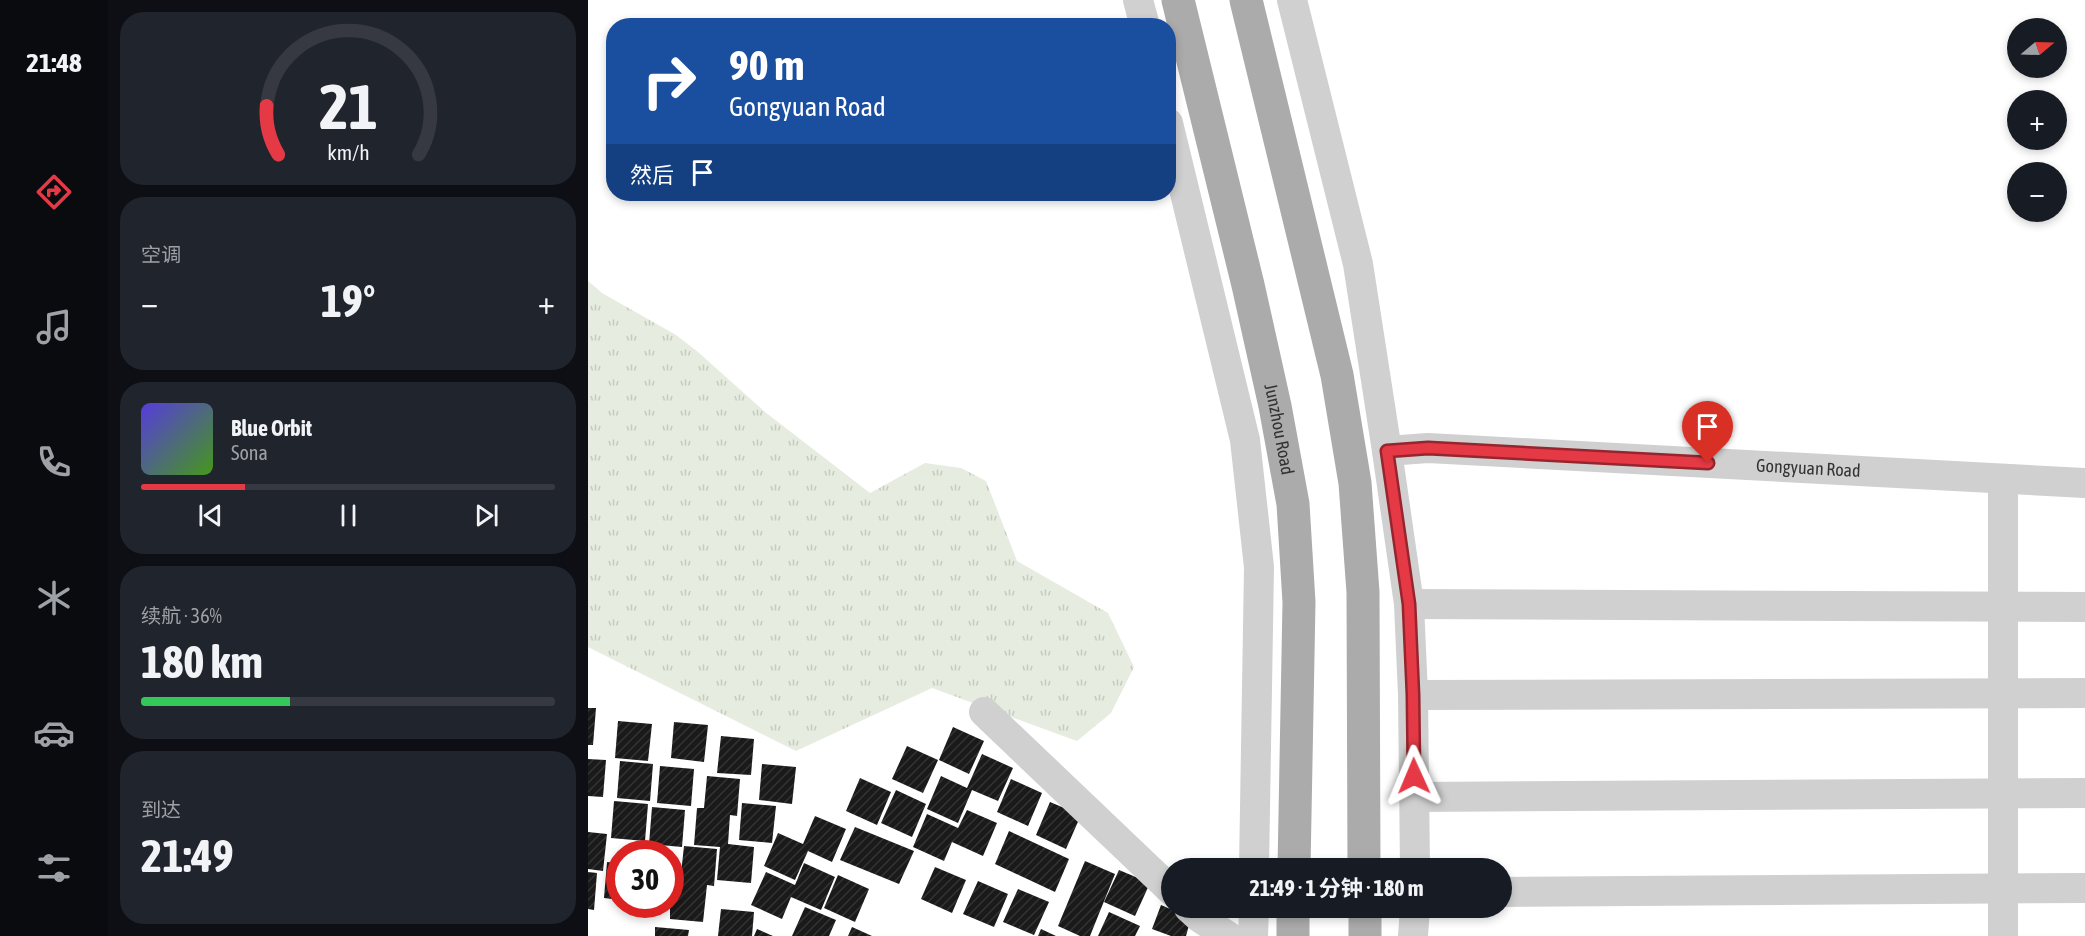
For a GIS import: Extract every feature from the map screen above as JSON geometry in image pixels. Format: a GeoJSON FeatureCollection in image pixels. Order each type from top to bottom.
{"type":"FeatureCollection","features":[{"type":"Feature","properties":{"kind":"main road","name":"Junzhou Road"},"geometry":{"type":"LineString","coordinates":[[1178,0],[1250,296],[1275,406],[1293,504],[1299,602],[1294,858]]}},
{"type":"Feature","properties":{"kind":"main road"},"geometry":{"type":"LineString","coordinates":[[1246,0],[1336,375],[1355,483],[1363,592],[1364,858]]}},
{"type":"Feature","properties":{"kind":"main road"},"geometry":{"type":"LineString","coordinates":[[1293,918],[1293,936]]}},
{"type":"Feature","properties":{"kind":"main road"},"geometry":{"type":"LineString","coordinates":[[1365,918],[1365,936]]}},
{"type":"Feature","properties":{"kind":"street"},"geometry":{"type":"LineString","coordinates":[[1138,0],[1142,18]]}},
{"type":"Feature","properties":{"kind":"street"},"geometry":{"type":"LineString","coordinates":[[1292,0],[1358,264],[1409,604],[1413,695],[1415,858]]}},
{"type":"Feature","properties":{"kind":"street"},"geometry":{"type":"LineString","coordinates":[[1176,156],[1245,440],[1259,567],[1254,858]]}},
{"type":"Feature","properties":{"kind":"street","name":"Gongyuan Road"},"geometry":{"type":"LineString","coordinates":[[1387,451],[1428,448],[2085,483]]}},
{"type":"Feature","properties":{"kind":"street"},"geometry":{"type":"LineString","coordinates":[[2003,479],[2003,936]]}},
{"type":"Feature","properties":{"kind":"street"},"geometry":{"type":"LineString","coordinates":[[1409,604],[2085,607]]}},
{"type":"Feature","properties":{"kind":"street"},"geometry":{"type":"LineString","coordinates":[[1413,695],[2085,693]]}},
{"type":"Feature","properties":{"kind":"street"},"geometry":{"type":"LineString","coordinates":[[984,712],[1161,881]]}},
{"type":"Feature","properties":{"kind":"street"},"geometry":{"type":"LineString","coordinates":[[1414,797],[2085,793]]}},
{"type":"Feature","properties":{"kind":"street"},"geometry":{"type":"LineString","coordinates":[[1512,892],[2085,888]]}},
{"type":"Feature","properties":{"kind":"street"},"geometry":{"type":"LineString","coordinates":[[1200,918],[1228,936]]}},
{"type":"Feature","properties":{"kind":"street"},"geometry":{"type":"LineString","coordinates":[[1253,936],[1254,918]]}},
{"type":"Feature","properties":{"kind":"street"},"geometry":{"type":"LineString","coordinates":[[1413,936],[1414,918]]}},
{"type":"Feature","properties":{"kind":"green space"},"geometry":{"type":"Polygon","coordinates":[[[588,281],[602,293],[676,335],[765,412],[870,493],[925,463],[961,468],[986,481],[1017,561],[1108,613],[1134,667],[1111,713],[1077,741],[932,688],[796,751],[588,647],[588,281]]]}},
{"type":"Feature","properties":{"kind":"building"},"geometry":{"type":"Polygon","coordinates":[[[588,708],[596,708],[593,745],[588,745],[588,708]]]}},
{"type":"Feature","properties":{"kind":"building"},"geometry":{"type":"Polygon","coordinates":[[[618,721],[652,724],[648,761],[615,758],[618,721]]]}},
{"type":"Feature","properties":{"kind":"building"},"geometry":{"type":"Polygon","coordinates":[[[674,722],[708,725],[704,762],[671,758],[674,722]]]}},
{"type":"Feature","properties":{"kind":"building"},"geometry":{"type":"Polygon","coordinates":[[[953,727],[984,741],[969,774],[939,760],[953,727]]]}},
{"type":"Feature","properties":{"kind":"building"},"geometry":{"type":"Polygon","coordinates":[[[721,736],[754,739],[751,775],[717,773],[721,736]]]}},
{"type":"Feature","properties":{"kind":"building"},"geometry":{"type":"Polygon","coordinates":[[[907,746],[938,760],[923,793],[892,779],[907,746]]]}},
{"type":"Feature","properties":{"kind":"building"},"geometry":{"type":"Polygon","coordinates":[[[982,754],[1013,768],[998,801],[972,790],[958,823],[927,809],[941,776],[967,788],[982,754]]]}},
{"type":"Feature","properties":{"kind":"building"},"geometry":{"type":"Polygon","coordinates":[[[588,759],[606,760],[603,797],[588,796],[588,759]]]}},
{"type":"Feature","properties":{"kind":"building"},"geometry":{"type":"Polygon","coordinates":[[[620,761],[653,764],[650,801],[617,798],[620,761]]]}},
{"type":"Feature","properties":{"kind":"building"},"geometry":{"type":"Polygon","coordinates":[[[762,764],[796,767],[792,804],[759,800],[762,764]]]}},
{"type":"Feature","properties":{"kind":"building"},"geometry":{"type":"Polygon","coordinates":[[[660,766],[694,769],[691,806],[657,803],[660,766]]]}},
{"type":"Feature","properties":{"kind":"building"},"geometry":{"type":"Polygon","coordinates":[[[707,776],[740,779],[737,816],[730,815],[728,844],[754,847],[751,883],[717,880],[720,847],[694,845],[697,808],[704,808],[707,776]]]}},
{"type":"Feature","properties":{"kind":"building"},"geometry":{"type":"Polygon","coordinates":[[[860,778],[891,792],[877,825],[846,811],[860,778]]]}},
{"type":"Feature","properties":{"kind":"building"},"geometry":{"type":"Polygon","coordinates":[[[1011,779],[1042,793],[1028,826],[997,812],[1011,779]]]}},
{"type":"Feature","properties":{"kind":"building"},"geometry":{"type":"Polygon","coordinates":[[[896,790],[926,804],[912,837],[881,823],[896,790]]]}},
{"type":"Feature","properties":{"kind":"building"},"geometry":{"type":"Polygon","coordinates":[[[614,801],[648,804],[645,840],[611,838],[614,801]]]}},
{"type":"Feature","properties":{"kind":"building"},"geometry":{"type":"Polygon","coordinates":[[[1050,802],[1081,815],[1066,849],[1036,835],[1050,802]]]}},
{"type":"Feature","properties":{"kind":"building"},"geometry":{"type":"Polygon","coordinates":[[[742,803],[776,806],[772,843],[739,840],[742,803]]]}},
{"type":"Feature","properties":{"kind":"building"},"geometry":{"type":"Polygon","coordinates":[[[652,807],[685,810],[683,840],[649,840],[652,807]]]}},
{"type":"Feature","properties":{"kind":"building"},"geometry":{"type":"Polygon","coordinates":[[[967,810],[997,823],[983,856],[952,842],[944,861],[913,847],[927,814],[958,828],[967,810]]]}},
{"type":"Feature","properties":{"kind":"building"},"geometry":{"type":"Polygon","coordinates":[[[815,816],[846,829],[832,862],[808,851],[795,880],[764,866],[778,833],[803,844],[815,816]]]}},
{"type":"Feature","properties":{"kind":"building"},"geometry":{"type":"Polygon","coordinates":[[[855,827],[914,851],[899,884],[840,860],[855,827]]]}},
{"type":"Feature","properties":{"kind":"building"},"geometry":{"type":"Polygon","coordinates":[[[1009,831],[1069,859],[1055,892],[995,864],[1009,831]]]}},
{"type":"Feature","properties":{"kind":"building"},"geometry":{"type":"Polygon","coordinates":[[[588,832],[607,834],[603,871],[588,869],[588,832]]]}},
{"type":"Feature","properties":{"kind":"building"},"geometry":{"type":"Polygon","coordinates":[[[684,846],[717,849],[714,886],[707,885],[703,922],[670,919],[684,918],[684,846]]]}},
{"type":"Feature","properties":{"kind":"building"},"geometry":{"type":"Polygon","coordinates":[[[1085,861],[1115,874],[1090,936],[1080,936],[1058,926],[1085,861]]]}},
{"type":"Feature","properties":{"kind":"building"},"geometry":{"type":"Polygon","coordinates":[[[804,863],[835,877],[821,910],[791,897],[782,919],[751,905],[766,872],[795,885],[804,863]]]}},
{"type":"Feature","properties":{"kind":"building"},"geometry":{"type":"Polygon","coordinates":[[[935,867],[966,880],[952,913],[921,899],[935,867]]]}},
{"type":"Feature","properties":{"kind":"building"},"geometry":{"type":"Polygon","coordinates":[[[1119,870],[1150,883],[1135,916],[1104,902],[1119,870]]]}},
{"type":"Feature","properties":{"kind":"building"},"geometry":{"type":"Polygon","coordinates":[[[588,872],[597,873],[594,910],[588,909],[588,872]]]}},
{"type":"Feature","properties":{"kind":"building"},"geometry":{"type":"Polygon","coordinates":[[[606,874],[606,898],[604,898],[606,874]]]}},
{"type":"Feature","properties":{"kind":"building"},"geometry":{"type":"Polygon","coordinates":[[[838,875],[869,889],[855,922],[824,908],[838,875]]]}},
{"type":"Feature","properties":{"kind":"building"},"geometry":{"type":"Polygon","coordinates":[[[978,881],[1008,894],[994,927],[963,914],[978,881]]]}},
{"type":"Feature","properties":{"kind":"building"},"geometry":{"type":"Polygon","coordinates":[[[1018,889],[1049,902],[1034,935],[1003,922],[1018,889]]]}},
{"type":"Feature","properties":{"kind":"building"},"geometry":{"type":"Polygon","coordinates":[[[1161,905],[1161,918],[1191,918],[1186,936],[1171,936],[1152,929],[1161,905]]]}},
{"type":"Feature","properties":{"kind":"building"},"geometry":{"type":"Polygon","coordinates":[[[805,907],[836,920],[829,936],[792,936],[805,907]]]}},
{"type":"Feature","properties":{"kind":"building"},"geometry":{"type":"Polygon","coordinates":[[[721,909],[754,912],[752,936],[718,936],[721,909]]]}},
{"type":"Feature","properties":{"kind":"building"},"geometry":{"type":"Polygon","coordinates":[[[1109,912],[1140,926],[1135,936],[1098,936],[1109,912]]]}},
{"type":"Feature","properties":{"kind":"building"},"geometry":{"type":"Polygon","coordinates":[[[655,927],[689,930],[688,936],[655,936],[655,927]]]}},
{"type":"Feature","properties":{"kind":"building"},"geometry":{"type":"Polygon","coordinates":[[[852,927],[872,936],[848,936],[852,927]]]}},
{"type":"Feature","properties":{"kind":"building"},"geometry":{"type":"Polygon","coordinates":[[[757,929],[773,936],[754,936],[757,929]]]}},
{"type":"Feature","properties":{"kind":"building"},"geometry":{"type":"Polygon","coordinates":[[[1041,929],[1056,936],[1038,936],[1041,929]]]}},
{"type":"Feature","properties":{"kind":"route"},"geometry":{"type":"LineString","coordinates":[[1414,776],[1409,604],[1387,451],[1428,448],[1708,463]]}}]}
